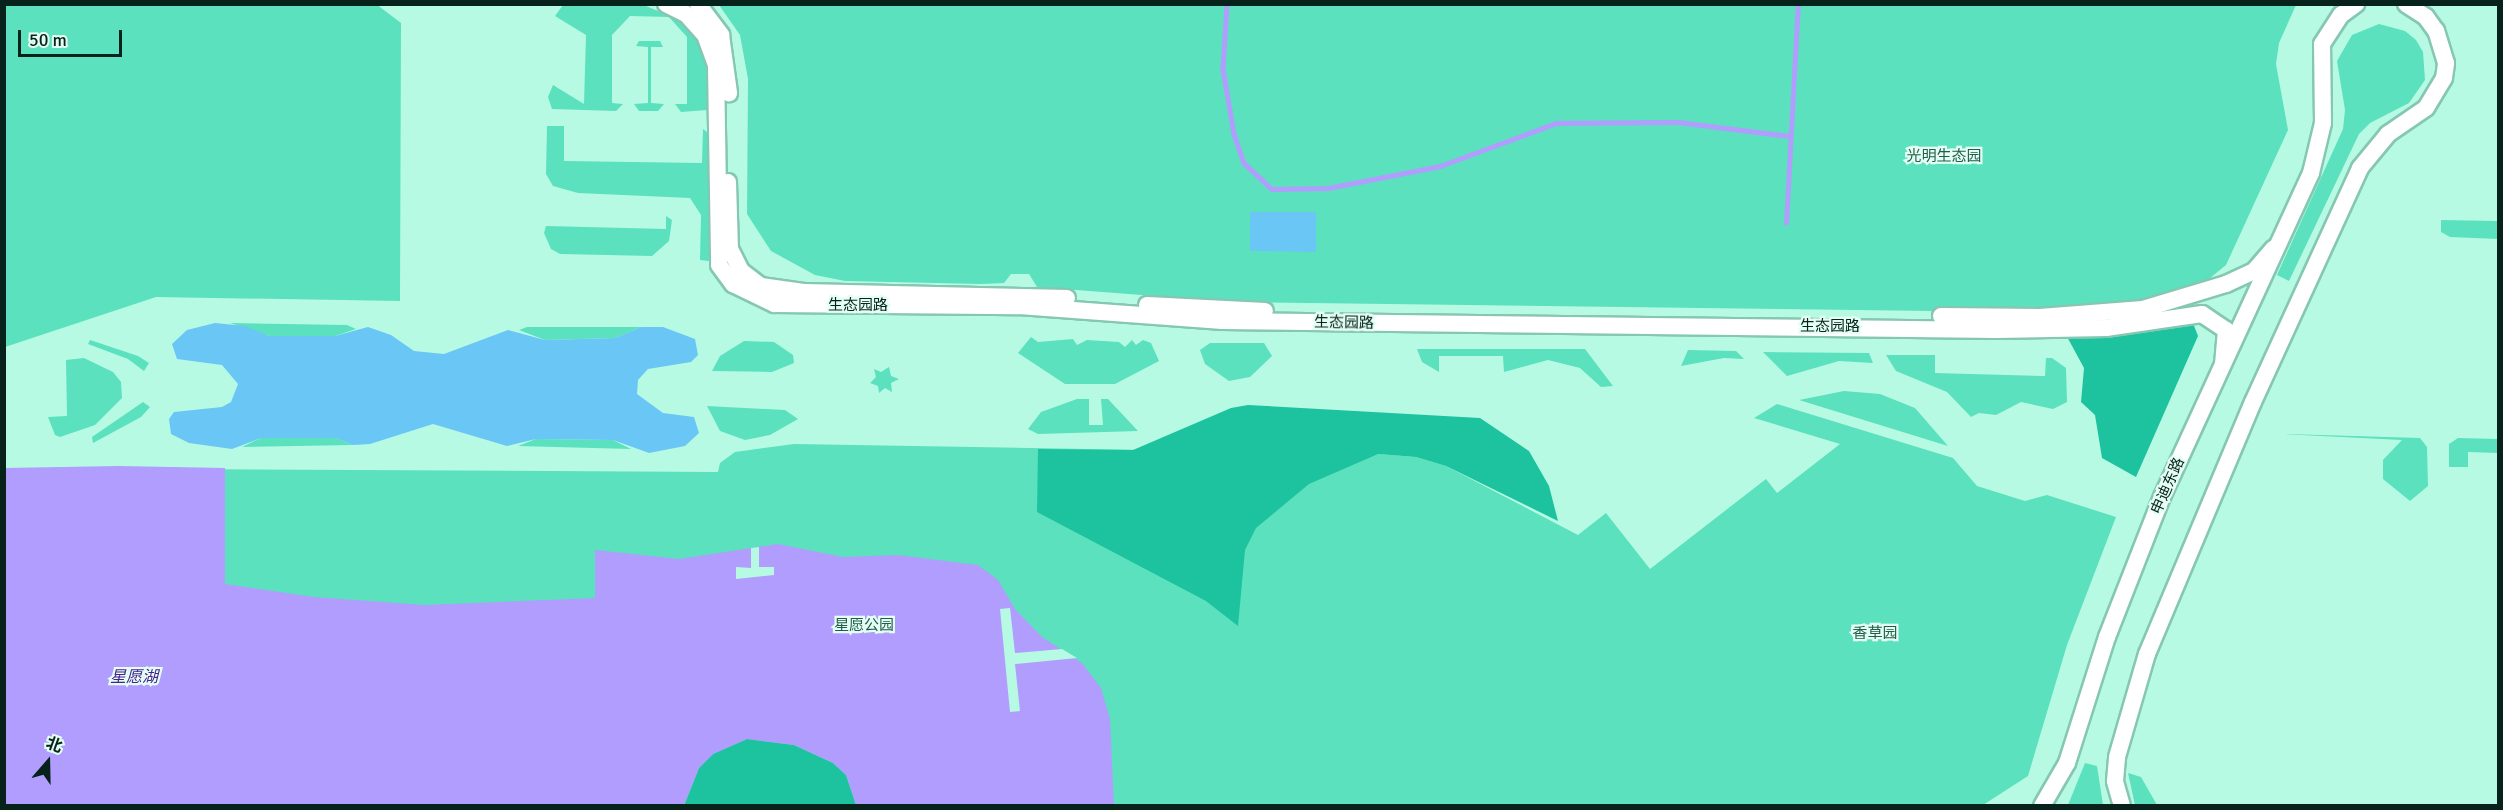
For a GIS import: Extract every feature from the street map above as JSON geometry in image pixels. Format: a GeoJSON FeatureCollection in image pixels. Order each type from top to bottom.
{"type":"FeatureCollection","features":[{"type":"Feature","properties":{"kind":"street","name":"生态园路"},"geometry":{"type":"LineString","coordinates":[[666,4],[695,24],[716,65],[719,265],[734,284],[774,304],[1028,307],[1222,321],[1998,330],[2106,328],[2192,313],[2211,316],[2226,330],[2223,363]]}},
{"type":"Feature","properties":{"kind":"street","name":"生态园路"},"geometry":{"type":"LineString","coordinates":[[698,4],[721,35],[726,51],[730,249],[750,279],[778,290],[1019,294],[1154,306],[1346,313],[2040,317],[2103,314],[2176,302],[2254,271],[2274,248]]}},
{"type":"Feature","properties":{"kind":"street","name":"申迪东路"},"geometry":{"type":"LineString","coordinates":[[2042,806],[2067,763],[2107,637],[2162,497],[2274,248],[2311,173],[2323,123],[2322,44],[2341,15],[2356,4]]}},
{"type":"Feature","properties":{"kind":"street"},"geometry":{"type":"LineString","coordinates":[[2122,806],[2115,781],[2117,756],[2147,654],[2253,402],[2348,192],[2371,151],[2426,108],[2444,78],[2446,63],[2436,31],[2426,17],[2406,4]]}},
{"type":"Feature","properties":{"kind":"green space"},"geometry":{"type":"Polygon","coordinates":[[[376,4],[401,23],[400,301],[156,297],[5,347],[5,5],[376,4]]]}},
{"type":"Feature","properties":{"kind":"green space"},"geometry":{"type":"Polygon","coordinates":[[[563,5],[646,6],[684,22],[699,39],[709,66],[707,110],[681,112],[675,104],[687,104],[687,37],[669,17],[630,16],[612,35],[612,103],[623,104],[616,111],[552,109],[548,97],[553,85],[584,104],[586,35],[555,16],[563,5]]]}},
{"type":"Feature","properties":{"kind":"green space","name":"光明生态园"},"geometry":{"type":"Polygon","coordinates":[[[719,5],[2296,5],[2279,43],[2276,64],[2288,130],[2226,265],[2204,283],[2135,305],[2011,312],[1233,302],[1037,287],[1029,274],[1011,274],[1004,283],[981,284],[845,281],[815,275],[771,251],[747,214],[748,79],[740,35],[719,5]]]}},
{"type":"Feature","properties":{"kind":"green space"},"geometry":{"type":"Polygon","coordinates":[[[2379,24],[2405,31],[2416,40],[2423,52],[2425,80],[2409,103],[2370,123],[2359,134],[2289,281],[2277,275],[2343,129],[2345,110],[2337,61],[2352,35],[2379,24]]]}},
{"type":"Feature","properties":{"kind":"green space"},"geometry":{"type":"Polygon","coordinates":[[[639,41],[660,41],[663,47],[651,47],[651,103],[664,104],[658,111],[639,111],[634,104],[648,103],[648,47],[636,46],[639,41]]]}},
{"type":"Feature","properties":{"kind":"green space"},"geometry":{"type":"Polygon","coordinates":[[[547,126],[564,126],[564,161],[702,163],[703,129],[710,134],[709,261],[700,260],[701,215],[690,198],[578,193],[553,186],[546,174],[547,126]]]}},
{"type":"Feature","properties":{"kind":"green space"},"geometry":{"type":"Polygon","coordinates":[[[666,216],[672,220],[669,241],[652,256],[560,254],[551,249],[544,233],[546,226],[666,229],[666,216]]]}},
{"type":"Feature","properties":{"kind":"green space"},"geometry":{"type":"Polygon","coordinates":[[[2441,220],[2498,221],[2498,239],[2450,237],[2441,232],[2441,220]]]}},
{"type":"Feature","properties":{"kind":"green space"},"geometry":{"type":"Polygon","coordinates":[[[2191,318],[2198,336],[2136,477],[2102,458],[2095,415],[2081,402],[2084,368],[2065,333],[2191,318]]]}},
{"type":"Feature","properties":{"kind":"green space"},"geometry":{"type":"Polygon","coordinates":[[[230,323],[347,325],[356,329],[335,336],[269,336],[230,323]]]}},
{"type":"Feature","properties":{"kind":"green space"},"geometry":{"type":"Polygon","coordinates":[[[527,327],[641,327],[615,338],[545,340],[519,330],[527,327]]]}},
{"type":"Feature","properties":{"kind":"green space"},"geometry":{"type":"Polygon","coordinates":[[[1031,337],[1038,342],[1073,339],[1077,345],[1087,340],[1119,342],[1125,347],[1132,340],[1136,345],[1143,340],[1151,343],[1159,361],[1115,384],[1065,384],[1018,353],[1031,337]]]}},
{"type":"Feature","properties":{"kind":"green space"},"geometry":{"type":"Polygon","coordinates":[[[90,340],[138,356],[149,363],[144,371],[128,359],[88,344],[90,340]]]}},
{"type":"Feature","properties":{"kind":"green space"},"geometry":{"type":"Polygon","coordinates":[[[744,341],[774,342],[793,355],[794,363],[772,372],[712,371],[720,356],[744,341]]]}},
{"type":"Feature","properties":{"kind":"green space"},"geometry":{"type":"Polygon","coordinates":[[[1210,343],[1264,343],[1272,356],[1250,377],[1229,381],[1205,364],[1200,350],[1210,343]]]}},
{"type":"Feature","properties":{"kind":"green space"},"geometry":{"type":"Polygon","coordinates":[[[1417,349],[1585,349],[1613,386],[1601,387],[1580,368],[1548,360],[1504,372],[1503,356],[1439,356],[1439,372],[1422,362],[1417,349]]]}},
{"type":"Feature","properties":{"kind":"green space"},"geometry":{"type":"Polygon","coordinates":[[[1688,350],[1736,351],[1744,359],[1724,358],[1681,366],[1688,350]]]}},
{"type":"Feature","properties":{"kind":"green space"},"geometry":{"type":"Polygon","coordinates":[[[1763,352],[1869,353],[1873,363],[1839,361],[1787,376],[1763,352]]]}},
{"type":"Feature","properties":{"kind":"green space"},"geometry":{"type":"Polygon","coordinates":[[[1886,355],[1935,355],[1935,373],[2045,376],[2046,358],[2052,358],[2066,368],[2067,402],[2053,409],[2021,402],[1996,415],[1979,413],[1971,417],[1947,392],[1896,371],[1886,355]]]}},
{"type":"Feature","properties":{"kind":"green space"},"geometry":{"type":"Polygon","coordinates":[[[84,358],[113,372],[121,382],[122,398],[95,425],[60,437],[55,435],[48,417],[67,416],[66,360],[84,358]]]}},
{"type":"Feature","properties":{"kind":"green space"},"geometry":{"type":"Polygon","coordinates":[[[889,367],[891,376],[899,379],[891,383],[892,392],[885,388],[879,393],[878,386],[870,383],[876,377],[874,369],[881,372],[889,367]]]}},
{"type":"Feature","properties":{"kind":"green space"},"geometry":{"type":"Polygon","coordinates":[[[1844,391],[1880,394],[1915,408],[1948,446],[1799,400],[1844,391]]]}},
{"type":"Feature","properties":{"kind":"green space"},"geometry":{"type":"Polygon","coordinates":[[[1077,399],[1089,399],[1089,425],[1103,425],[1101,399],[1108,399],[1138,431],[1038,434],[1028,429],[1041,412],[1077,399]]]}},
{"type":"Feature","properties":{"kind":"green space"},"geometry":{"type":"Polygon","coordinates":[[[143,402],[150,407],[141,417],[93,443],[92,437],[143,402]]]}},
{"type":"Feature","properties":{"kind":"green space"},"geometry":{"type":"Polygon","coordinates":[[[1777,404],[1953,458],[1977,486],[2025,501],[2047,495],[2116,517],[2067,645],[2028,776],[1983,805],[5,806],[4,468],[718,472],[720,463],[735,452],[794,444],[1378,454],[1416,457],[1446,466],[1578,535],[1606,513],[1650,569],[1766,479],[1777,493],[1840,444],[1754,418],[1777,404]]]}},
{"type":"Feature","properties":{"kind":"green space"},"geometry":{"type":"Polygon","coordinates":[[[1248,405],[1480,418],[1529,451],[1549,486],[1558,521],[1446,466],[1416,457],[1378,454],[1309,484],[1256,528],[1245,550],[1238,626],[1206,601],[1037,512],[1038,449],[1133,450],[1231,408],[1248,405]]]}},
{"type":"Feature","properties":{"kind":"green space"},"geometry":{"type":"Polygon","coordinates":[[[707,406],[785,410],[798,419],[770,435],[745,440],[720,431],[707,406]]]}},
{"type":"Feature","properties":{"kind":"green space"},"geometry":{"type":"Polygon","coordinates":[[[2283,434],[2420,438],[2427,447],[2428,486],[2410,501],[2383,479],[2383,460],[2402,440],[2283,434]]]}},
{"type":"Feature","properties":{"kind":"green space"},"geometry":{"type":"Polygon","coordinates":[[[261,438],[336,438],[353,445],[242,447],[261,438]]]}},
{"type":"Feature","properties":{"kind":"green space"},"geometry":{"type":"Polygon","coordinates":[[[2458,438],[2498,439],[2498,453],[2468,452],[2468,467],[2449,467],[2449,444],[2458,438]]]}},
{"type":"Feature","properties":{"kind":"green space"},"geometry":{"type":"Polygon","coordinates":[[[536,439],[613,440],[631,449],[518,446],[536,439]]]}},
{"type":"Feature","properties":{"kind":"green space"},"geometry":{"type":"Polygon","coordinates":[[[747,739],[794,745],[833,763],[846,775],[856,805],[684,806],[699,768],[713,754],[747,739]]]}},
{"type":"Feature","properties":{"kind":"green space"},"geometry":{"type":"Polygon","coordinates":[[[2085,763],[2097,766],[2103,805],[2068,805],[2085,763]]]}},
{"type":"Feature","properties":{"kind":"green space"},"geometry":{"type":"Polygon","coordinates":[[[2128,773],[2141,777],[2157,805],[2135,805],[2128,773]]]}},
{"type":"Feature","properties":{"kind":"water","name":"星愿湖"},"geometry":{"type":"Polygon","coordinates":[[[119,466],[225,468],[225,584],[314,597],[425,605],[595,598],[595,550],[679,559],[778,544],[843,557],[898,555],[978,565],[998,580],[1015,609],[1042,637],[1082,663],[1101,688],[1110,719],[1114,805],[856,805],[846,775],[833,763],[794,745],[747,739],[713,754],[699,768],[684,805],[5,805],[4,468],[119,466]]]}},
{"type":"Feature","properties":{"kind":"pier"},"geometry":{"type":"Polygon","coordinates":[[[759,547],[759,567],[774,567],[774,575],[736,579],[736,567],[751,568],[751,548],[759,547]]]}},
{"type":"Feature","properties":{"kind":"pier"},"geometry":{"type":"Polygon","coordinates":[[[1010,608],[1015,653],[1062,649],[1077,658],[1015,664],[1020,711],[1010,712],[1000,609],[1010,608]]]}},
{"type":"Feature","properties":{"kind":"building"},"geometry":{"type":"Polygon","coordinates":[[[1250,212],[1316,212],[1316,252],[1250,251],[1250,212]]]}},
{"type":"Feature","properties":{"kind":"building"},"geometry":{"type":"Polygon","coordinates":[[[215,323],[245,326],[269,336],[335,336],[368,327],[391,335],[414,351],[444,354],[508,330],[545,340],[615,338],[641,327],[663,327],[695,339],[698,355],[691,362],[648,369],[638,380],[637,394],[663,413],[694,417],[699,433],[685,446],[649,453],[613,440],[536,439],[507,446],[433,424],[370,444],[353,445],[336,438],[261,438],[232,449],[189,443],[171,434],[169,419],[174,412],[222,407],[231,402],[238,384],[222,365],[177,359],[172,344],[187,330],[215,323]]]}},
{"type":"Feature","properties":{"kind":"waterway"},"geometry":{"type":"LineString","coordinates":[[1227,4],[1223,69],[1234,134],[1244,163],[1272,189],[1328,188],[1440,166],[1556,123],[1678,122],[1789,136]]}},
{"type":"Feature","properties":{"kind":"waterway"},"geometry":{"type":"LineString","coordinates":[[1786,223],[1798,4]]}},
{"type":"Feature","properties":{"kind":"park label","name":"星愿公园"},"geometry":{"type":"Point","coordinates":[864,626]}},
{"type":"Feature","properties":{"kind":"park label","name":"香草园"},"geometry":{"type":"Point","coordinates":[1875,634]}}]}
